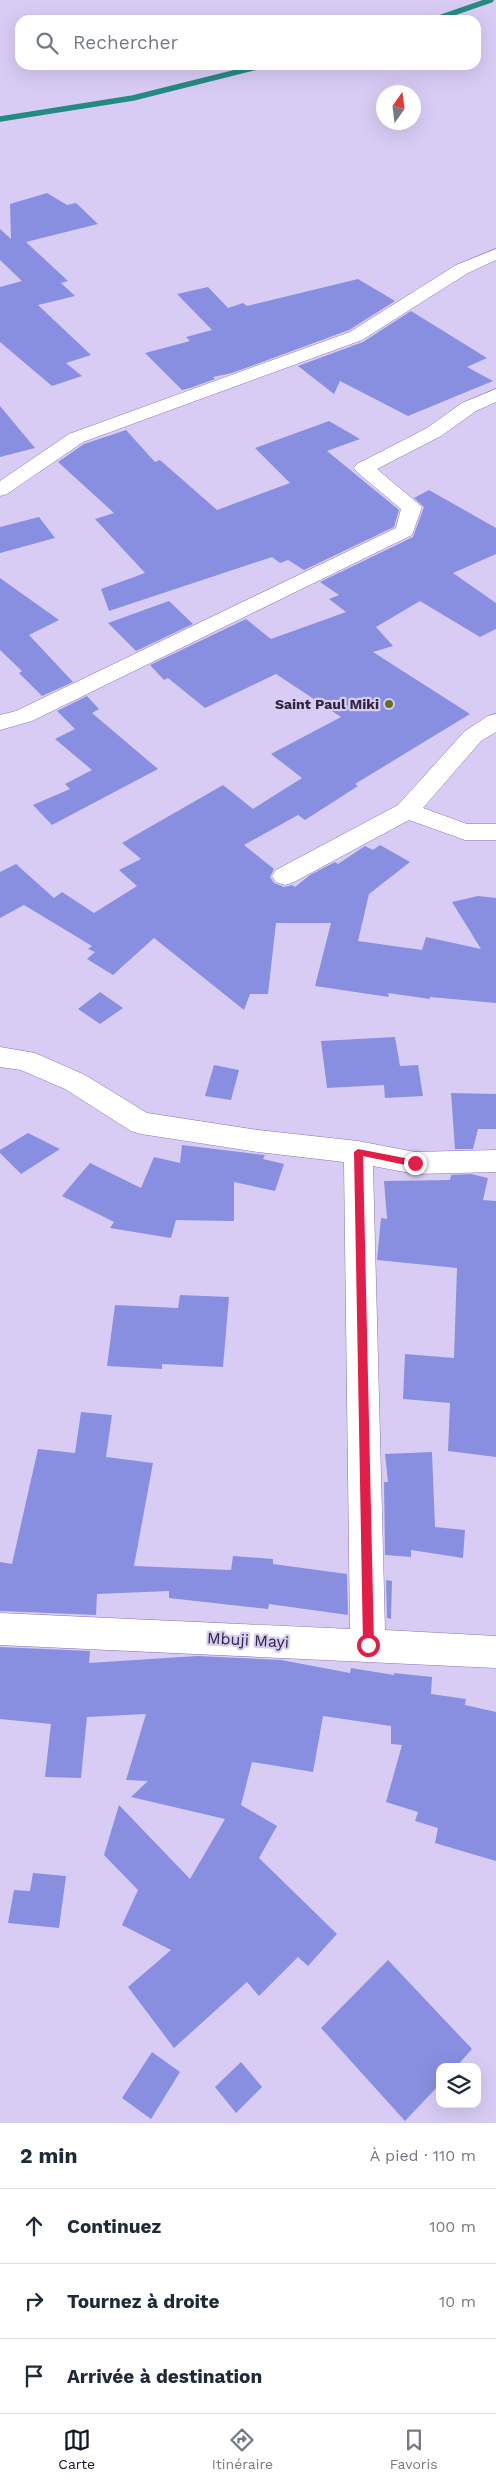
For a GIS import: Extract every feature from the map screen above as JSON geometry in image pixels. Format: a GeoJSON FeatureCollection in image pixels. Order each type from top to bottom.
{"type":"FeatureCollection","features":[{"type":"Feature","properties":{"kind":"street"},"geometry":{"type":"LineString","coordinates":[[0,490],[31,470],[48,454],[76,438],[356,336],[462,269],[496,254]]}},
{"type":"Feature","properties":{"kind":"street"},"geometry":{"type":"LineString","coordinates":[[0,723],[24,716],[405,531],[412,507],[364,468],[434,432],[469,408],[496,395]]}},
{"type":"Feature","properties":{"kind":"street"},"geometry":{"type":"LineString","coordinates":[[285,876],[407,811],[473,736],[496,721]]}},
{"type":"Feature","properties":{"kind":"street"},"geometry":{"type":"LineString","coordinates":[[407,811],[465,832],[496,832]]}},
{"type":"Feature","properties":{"kind":"street"},"geometry":{"type":"LineString","coordinates":[[0,1057],[25,1060],[75,1082],[141,1123],[258,1141],[358,1152],[415,1163],[496,1162]]}},
{"type":"Feature","properties":{"kind":"street"},"geometry":{"type":"LineString","coordinates":[[358,1152],[368,1645]]}},
{"type":"Feature","properties":{"kind":"street","name":"Mbuji Mayi"},"geometry":{"type":"LineString","coordinates":[[0,1629],[496,1652]]}},
{"type":"Feature","properties":{"kind":"building"},"geometry":{"type":"Polygon","coordinates":[[[47,193],[67,205],[76,203],[98,224],[26,242],[68,281],[61,283],[75,296],[38,305],[91,355],[66,363],[82,376],[52,386],[0,342],[0,287],[22,281],[0,260],[0,229],[11,239],[10,204],[47,193]]]}},
{"type":"Feature","properties":{"kind":"building"},"geometry":{"type":"Polygon","coordinates":[[[358,279],[395,301],[349,330],[232,373],[213,377],[215,379],[190,388],[182,390],[145,353],[190,341],[186,337],[212,330],[177,294],[208,287],[228,308],[243,303],[247,306],[358,279]]]}},
{"type":"Feature","properties":{"kind":"building"},"geometry":{"type":"Polygon","coordinates":[[[411,311],[487,358],[467,367],[493,381],[408,416],[340,381],[334,394],[298,366],[363,342],[411,311]]]}},
{"type":"Feature","properties":{"kind":"building"},"geometry":{"type":"Polygon","coordinates":[[[0,406],[35,448],[0,457],[0,406]]]}},
{"type":"Feature","properties":{"kind":"building"},"geometry":{"type":"Polygon","coordinates":[[[329,421],[360,439],[327,451],[399,510],[394,527],[304,570],[288,560],[280,563],[272,557],[109,611],[101,589],[145,573],[95,519],[114,513],[58,462],[84,444],[126,430],[155,462],[160,460],[217,510],[290,483],[255,448],[329,421]]]}},
{"type":"Feature","properties":{"kind":"building"},"geometry":{"type":"Polygon","coordinates":[[[429,490],[496,528],[496,554],[453,573],[496,603],[496,629],[480,637],[420,601],[376,627],[393,646],[373,652],[470,714],[355,784],[358,786],[305,820],[298,815],[244,845],[274,869],[270,877],[274,883],[284,887],[292,885],[295,887],[310,875],[335,862],[338,864],[365,846],[373,850],[380,845],[410,862],[369,894],[358,941],[422,950],[426,937],[481,949],[452,902],[478,896],[496,898],[496,1003],[430,997],[430,999],[388,993],[389,997],[315,986],[331,923],[276,923],[268,994],[250,994],[244,1010],[154,938],[113,975],[87,959],[95,952],[88,949],[92,946],[24,905],[0,918],[0,872],[16,864],[54,898],[62,892],[94,913],[137,886],[119,870],[141,859],[122,843],[223,785],[253,809],[302,778],[271,754],[341,717],[276,674],[205,708],[168,678],[164,680],[150,665],[246,619],[271,639],[346,612],[329,599],[339,595],[320,582],[413,537],[424,507],[414,498],[429,490]]]}},
{"type":"Feature","properties":{"kind":"building"},"geometry":{"type":"Polygon","coordinates":[[[39,517],[55,538],[0,553],[0,527],[39,517]]]}},
{"type":"Feature","properties":{"kind":"building"},"geometry":{"type":"Polygon","coordinates":[[[0,578],[59,620],[29,635],[73,682],[42,696],[19,673],[22,671],[0,650],[0,578]]]}},
{"type":"Feature","properties":{"kind":"building"},"geometry":{"type":"Polygon","coordinates":[[[169,601],[193,624],[136,651],[108,623],[169,601]]]}},
{"type":"Feature","properties":{"kind":"building"},"geometry":{"type":"Polygon","coordinates":[[[87,696],[99,709],[92,713],[158,769],[52,825],[33,805],[70,789],[65,784],[92,770],[55,739],[75,729],[57,711],[87,696]]]}},
{"type":"Feature","properties":{"kind":"building"},"geometry":{"type":"Polygon","coordinates":[[[100,992],[123,1008],[100,1024],[78,1009],[100,992]]]}},
{"type":"Feature","properties":{"kind":"building"},"geometry":{"type":"Polygon","coordinates":[[[395,1037],[400,1066],[418,1065],[423,1096],[385,1098],[384,1085],[327,1088],[321,1041],[395,1037]]]}},
{"type":"Feature","properties":{"kind":"building"},"geometry":{"type":"Polygon","coordinates":[[[214,1065],[239,1070],[231,1100],[205,1096],[214,1065]]]}},
{"type":"Feature","properties":{"kind":"building"},"geometry":{"type":"Polygon","coordinates":[[[451,1093],[496,1094],[496,1129],[478,1129],[473,1149],[455,1149],[451,1093]]]}},
{"type":"Feature","properties":{"kind":"building"},"geometry":{"type":"Polygon","coordinates":[[[28,1133],[60,1149],[21,1174],[0,1153],[0,1150],[28,1133]]]}},
{"type":"Feature","properties":{"kind":"building"},"geometry":{"type":"Polygon","coordinates":[[[182,1145],[265,1155],[263,1159],[284,1164],[275,1191],[234,1182],[234,1221],[176,1220],[171,1238],[110,1228],[114,1222],[62,1196],[90,1163],[141,1188],[154,1157],[180,1163],[182,1145]]]}},
{"type":"Feature","properties":{"kind":"building"},"geometry":{"type":"Polygon","coordinates":[[[471,1174],[488,1178],[483,1200],[496,1201],[496,1457],[448,1451],[450,1403],[403,1399],[405,1354],[454,1358],[457,1268],[377,1260],[381,1218],[387,1219],[384,1181],[450,1180],[451,1175],[471,1174]]]}},
{"type":"Feature","properties":{"kind":"building"},"geometry":{"type":"Polygon","coordinates":[[[180,1295],[229,1297],[223,1367],[162,1364],[162,1369],[107,1366],[115,1305],[178,1308],[180,1295]]]}},
{"type":"Feature","properties":{"kind":"building"},"geometry":{"type":"Polygon","coordinates":[[[81,1412],[112,1415],[106,1457],[153,1463],[134,1566],[231,1570],[233,1556],[273,1559],[273,1564],[347,1574],[348,1615],[269,1604],[268,1609],[169,1598],[169,1591],[97,1594],[96,1615],[0,1611],[0,1562],[12,1564],[38,1449],[75,1453],[81,1412]]]}},
{"type":"Feature","properties":{"kind":"building"},"geometry":{"type":"Polygon","coordinates":[[[432,1452],[435,1527],[465,1530],[463,1558],[411,1550],[411,1557],[385,1555],[384,1482],[388,1482],[385,1454],[432,1452]]]}},
{"type":"Feature","properties":{"kind":"building"},"geometry":{"type":"Polygon","coordinates":[[[386,1580],[392,1581],[391,1619],[387,1618],[386,1580]]]}},
{"type":"Feature","properties":{"kind":"building"},"geometry":{"type":"Polygon","coordinates":[[[0,1647],[90,1651],[89,1663],[197,1656],[281,1660],[350,1673],[351,1668],[394,1675],[394,1673],[432,1677],[431,1694],[466,1699],[465,1705],[496,1712],[496,1861],[435,1843],[438,1828],[415,1821],[418,1812],[386,1802],[402,1745],[391,1744],[391,1726],[323,1716],[313,1772],[252,1762],[241,1805],[277,1826],[259,1858],[337,1934],[308,1966],[298,1957],[259,1996],[247,1982],[174,2048],[128,1987],[171,1950],[122,1925],[138,1890],[104,1855],[119,1805],[190,1879],[225,1819],[131,1797],[148,1781],[126,1780],[146,1714],[87,1717],[81,1778],[45,1777],[51,1724],[0,1719],[0,1647]]]}},
{"type":"Feature","properties":{"kind":"building"},"geometry":{"type":"Polygon","coordinates":[[[33,1873],[66,1876],[59,1928],[8,1923],[14,1890],[30,1891],[33,1873]]]}},
{"type":"Feature","properties":{"kind":"building"},"geometry":{"type":"Polygon","coordinates":[[[388,1960],[472,2049],[460,2063],[436,2063],[436,2088],[405,2121],[321,2028],[388,1960]]]}},
{"type":"Feature","properties":{"kind":"building"},"geometry":{"type":"Polygon","coordinates":[[[152,2052],[180,2072],[151,2119],[122,2098],[152,2052]]]}},
{"type":"Feature","properties":{"kind":"building"},"geometry":{"type":"Polygon","coordinates":[[[241,2062],[262,2087],[236,2113],[215,2087],[241,2062]]]}},
{"type":"Feature","properties":{"kind":"waterway"},"geometry":{"type":"LineString","coordinates":[[448,15],[491,0]]}},
{"type":"Feature","properties":{"kind":"waterway"},"geometry":{"type":"LineString","coordinates":[[0,119],[133,98],[245,70]]}},
{"type":"Feature","properties":{"kind":"place","name":"Saint Paul Miki"},"geometry":{"type":"Point","coordinates":[389,704]}},
{"type":"Feature","properties":{"kind":"route"},"geometry":{"type":"LineString","coordinates":[[368,1645],[358,1152],[415,1163]]}}]}
